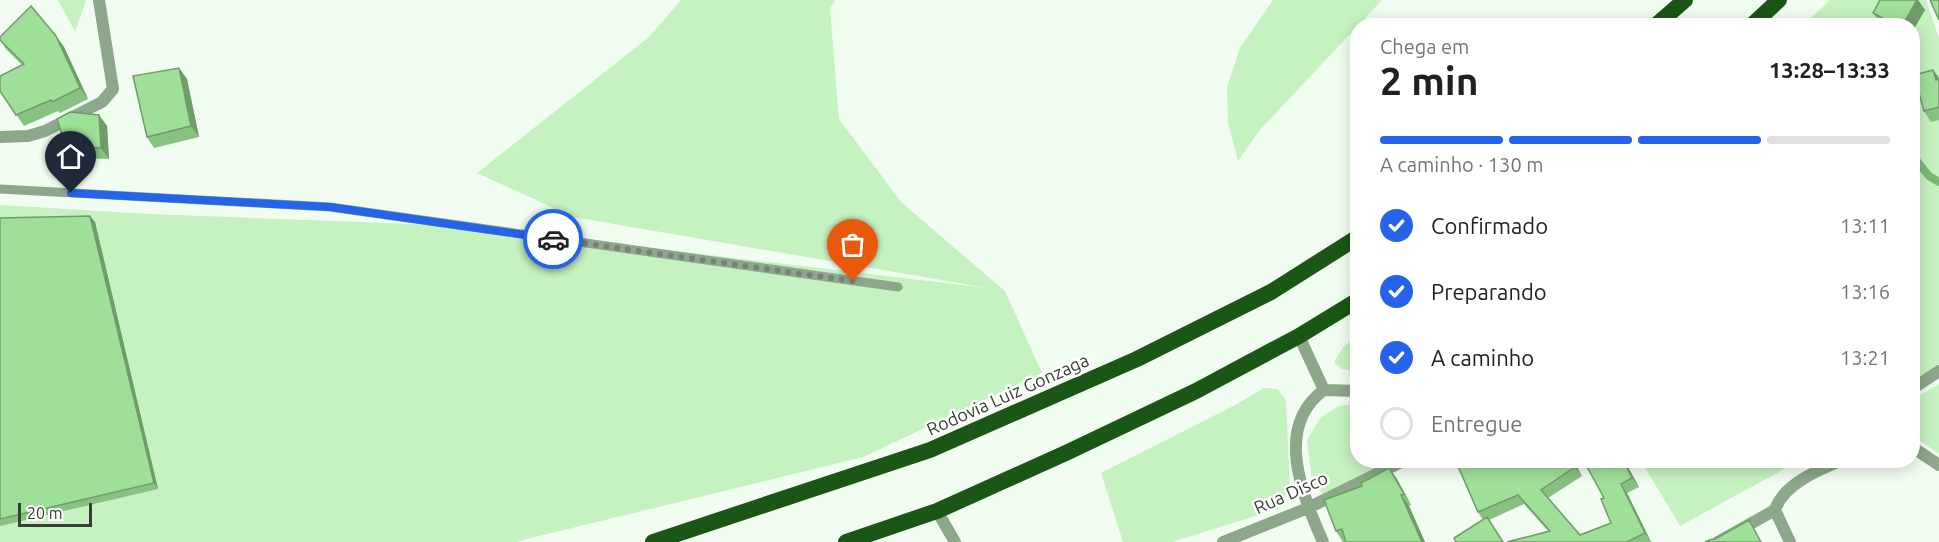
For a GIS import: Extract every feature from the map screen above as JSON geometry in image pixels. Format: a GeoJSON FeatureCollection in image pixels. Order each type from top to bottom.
{"type":"FeatureCollection","features":[{"type":"Feature","properties":{"kind":"highway"},"geometry":{"type":"LineString","coordinates":[[1664,18],[1685,0]]}},
{"type":"Feature","properties":{"kind":"highway"},"geometry":{"type":"LineString","coordinates":[[1760,18],[1779,0]]}},
{"type":"Feature","properties":{"kind":"highway","name":"Rodovia Luiz Gonzaga"},"geometry":{"type":"LineString","coordinates":[[653,542],[930,450],[1148,354],[1271,292],[1350,242]]}},
{"type":"Feature","properties":{"kind":"highway"},"geometry":{"type":"LineString","coordinates":[[846,542],[938,511],[1068,452],[1196,391],[1299,336],[1350,305]]}},
{"type":"Feature","properties":{"kind":"street"},"geometry":{"type":"LineString","coordinates":[[0,136],[28,136],[45,131],[102,102],[113,89],[99,0]]}},
{"type":"Feature","properties":{"kind":"street"},"geometry":{"type":"LineString","coordinates":[[1299,336],[1324,390]]}},
{"type":"Feature","properties":{"kind":"street"},"geometry":{"type":"LineString","coordinates":[[1920,384],[1939,371]]}},
{"type":"Feature","properties":{"kind":"street"},"geometry":{"type":"LineString","coordinates":[[1323,542],[1308,508],[1299,477],[1296,444],[1304,409],[1311,399],[1324,390],[1350,391]]}},
{"type":"Feature","properties":{"kind":"street"},"geometry":{"type":"LineString","coordinates":[[1920,452],[1939,465]]}},
{"type":"Feature","properties":{"kind":"street","name":"Rua Disco"},"geometry":{"type":"LineString","coordinates":[[1223,542],[1308,508],[1389,468]]}},
{"type":"Feature","properties":{"kind":"street"},"geometry":{"type":"LineString","coordinates":[[1718,542],[1775,510],[1778,502],[1796,484],[1827,468]]}},
{"type":"Feature","properties":{"kind":"street"},"geometry":{"type":"LineString","coordinates":[[1775,510],[1790,542]]}},
{"type":"Feature","properties":{"kind":"street"},"geometry":{"type":"LineString","coordinates":[[938,511],[956,542]]}},
{"type":"Feature","properties":{"kind":"lane"},"geometry":{"type":"LineString","coordinates":[[0,189],[330,207],[898,287]]}},
{"type":"Feature","properties":{"kind":"green space"},"geometry":{"type":"Polygon","coordinates":[[[58,0],[86,0],[75,32],[58,0]]]}},
{"type":"Feature","properties":{"kind":"green space"},"geometry":{"type":"Polygon","coordinates":[[[681,0],[836,0],[830,8],[839,119],[902,203],[1005,291],[1042,373],[863,457],[515,542],[0,542],[0,205],[149,214],[465,226],[988,288],[573,217],[477,173],[649,37],[681,0]]]}},
{"type":"Feature","properties":{"kind":"green space"},"geometry":{"type":"Polygon","coordinates":[[[1273,0],[1382,0],[1365,18],[1350,18],[1350,34],[1259,131],[1238,161],[1228,123],[1227,87],[1240,48],[1273,0]]]}},
{"type":"Feature","properties":{"kind":"green space"},"geometry":{"type":"Polygon","coordinates":[[[1830,0],[1926,0],[1939,38],[1939,364],[1920,376],[1920,18],[1811,18],[1830,0]]]}},
{"type":"Feature","properties":{"kind":"green space"},"geometry":{"type":"Polygon","coordinates":[[[1350,342],[1350,371],[1342,369],[1334,362],[1343,347],[1350,342]]]}},
{"type":"Feature","properties":{"kind":"green space"},"geometry":{"type":"Polygon","coordinates":[[[1939,384],[1939,454],[1920,441],[1920,395],[1939,384]]]}},
{"type":"Feature","properties":{"kind":"green space"},"geometry":{"type":"Polygon","coordinates":[[[1264,388],[1278,389],[1286,401],[1290,490],[1281,508],[1172,542],[1123,542],[1101,473],[1264,388]]]}},
{"type":"Feature","properties":{"kind":"green space"},"geometry":{"type":"Polygon","coordinates":[[[1350,405],[1350,468],[1379,468],[1324,495],[1312,482],[1307,440],[1320,418],[1338,406],[1350,405]]]}},
{"type":"Feature","properties":{"kind":"green space"},"geometry":{"type":"Polygon","coordinates":[[[1645,468],[1786,468],[1680,526],[1645,468]]]}},
{"type":"Feature","properties":{"kind":"building"},"geometry":{"type":"Polygon","coordinates":[[[1880,0],[1917,0],[1907,18],[1882,18],[1873,13],[1880,0]]]}},
{"type":"Feature","properties":{"kind":"building"},"geometry":{"type":"Polygon","coordinates":[[[1930,0],[1939,0],[1939,20],[1930,0]]]}},
{"type":"Feature","properties":{"kind":"building"},"geometry":{"type":"Polygon","coordinates":[[[31,6],[56,36],[80,88],[52,102],[51,100],[16,115],[0,91],[0,76],[24,64],[0,40],[0,37],[31,6]]]}},
{"type":"Feature","properties":{"kind":"building"},"geometry":{"type":"Polygon","coordinates":[[[179,68],[191,126],[147,137],[133,76],[179,68]]]}},
{"type":"Feature","properties":{"kind":"building"},"geometry":{"type":"Polygon","coordinates":[[[1933,70],[1936,80],[1939,79],[1939,107],[1924,111],[1920,97],[1920,73],[1933,70]]]}},
{"type":"Feature","properties":{"kind":"building"},"geometry":{"type":"Polygon","coordinates":[[[70,112],[99,115],[101,148],[66,147],[57,119],[70,112]]]}},
{"type":"Feature","properties":{"kind":"building"},"geometry":{"type":"Polygon","coordinates":[[[90,216],[154,483],[0,519],[0,218],[90,216]]]}},
{"type":"Feature","properties":{"kind":"building"},"geometry":{"type":"Polygon","coordinates":[[[1389,468],[1404,494],[1401,495],[1422,542],[1346,542],[1342,529],[1336,531],[1324,500],[1362,486],[1361,483],[1389,468]]]}},
{"type":"Feature","properties":{"kind":"building"},"geometry":{"type":"Polygon","coordinates":[[[1459,468],[1574,468],[1541,490],[1580,535],[1611,523],[1601,499],[1604,498],[1588,468],[1627,468],[1632,478],[1621,484],[1645,533],[1627,542],[1507,542],[1550,531],[1518,495],[1478,512],[1459,468]]]}},
{"type":"Feature","properties":{"kind":"building"},"geometry":{"type":"Polygon","coordinates":[[[1487,517],[1503,542],[1456,542],[1454,538],[1487,517]]]}},
{"type":"Feature","properties":{"kind":"building"},"geometry":{"type":"Polygon","coordinates":[[[1749,520],[1761,542],[1705,542],[1715,539],[1749,520]]]}},
{"type":"Feature","properties":{"kind":"waterway"},"geometry":{"type":"LineString","coordinates":[[1920,165],[1929,176],[1939,182]]}},
{"type":"Feature","properties":{"kind":"way so far"},"geometry":{"type":"LineString","coordinates":[[553,239],[853,281]]}},
{"type":"Feature","properties":{"kind":"route"},"geometry":{"type":"LineString","coordinates":[[71,193],[330,207],[553,239]]}}]}
